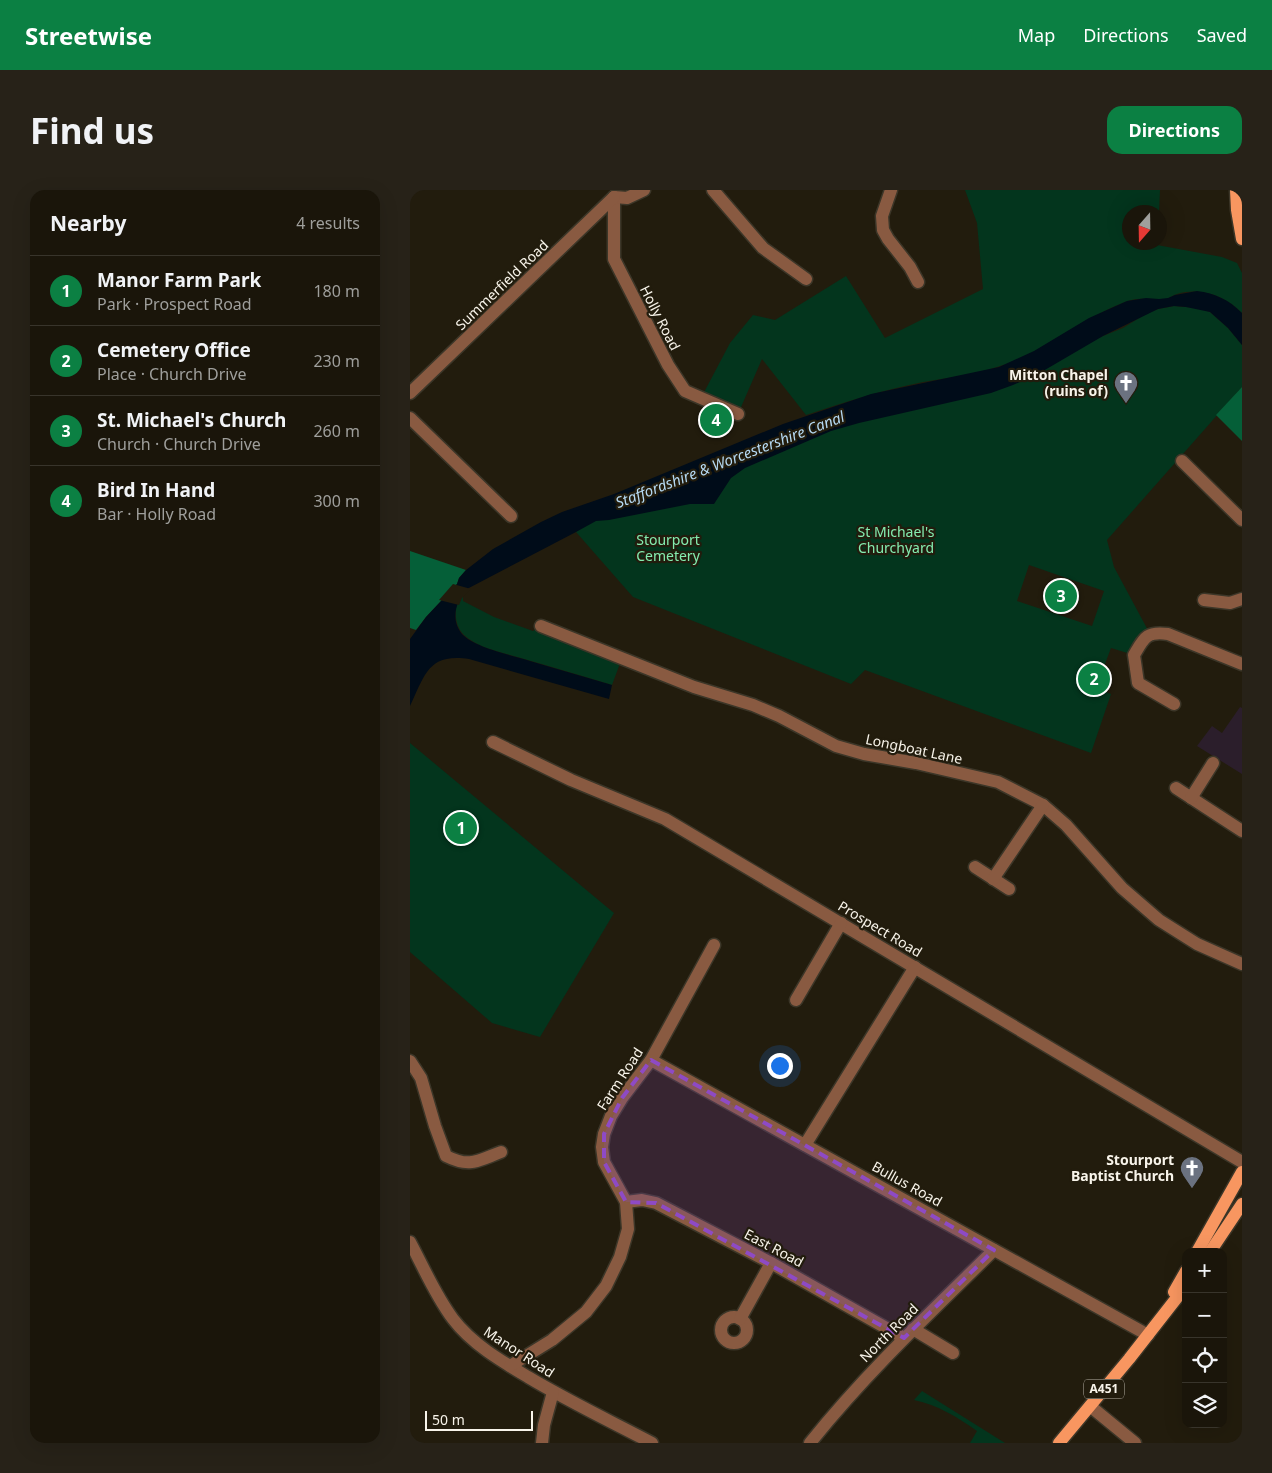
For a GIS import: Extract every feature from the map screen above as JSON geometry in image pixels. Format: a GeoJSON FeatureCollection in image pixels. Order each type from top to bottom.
{"type":"FeatureCollection","features":[{"type":"Feature","properties":{"kind":"main road"},"geometry":{"type":"LineString","coordinates":[[1236,190],[1242,239]]}},
{"type":"Feature","properties":{"kind":"main road"},"geometry":{"type":"LineString","coordinates":[[1199,1248],[1242,1172]]}},
{"type":"Feature","properties":{"kind":"main road"},"geometry":{"type":"LineString","coordinates":[[1213,1248],[1242,1204]]}},
{"type":"Feature","properties":{"kind":"main road","name":"A451"},"geometry":{"type":"LineString","coordinates":[[1148,1335],[1182,1278]]}},
{"type":"Feature","properties":{"kind":"main road","name":"A451"},"geometry":{"type":"LineString","coordinates":[[1059,1443],[1182,1291]]}},
{"type":"Feature","properties":{"kind":"street"},"geometry":{"type":"LineString","coordinates":[[611,194],[627,198],[644,190]]}},
{"type":"Feature","properties":{"kind":"street"},"geometry":{"type":"LineString","coordinates":[[713,190],[763,248],[806,279]]}},
{"type":"Feature","properties":{"kind":"street"},"geometry":{"type":"LineString","coordinates":[[891,190],[882,216],[883,230],[910,267],[918,282]]}},
{"type":"Feature","properties":{"kind":"street","name":"Summerfield Road"},"geometry":{"type":"LineString","coordinates":[[410,393],[611,194]]}},
{"type":"Feature","properties":{"kind":"street","name":"Holly Road"},"geometry":{"type":"LineString","coordinates":[[611,194],[614,259],[668,366],[685,391],[738,414]]}},
{"type":"Feature","properties":{"kind":"street"},"geometry":{"type":"LineString","coordinates":[[410,418],[511,516]]}},
{"type":"Feature","properties":{"kind":"street"},"geometry":{"type":"LineString","coordinates":[[1182,461],[1242,520]]}},
{"type":"Feature","properties":{"kind":"street"},"geometry":{"type":"LineString","coordinates":[[1204,600],[1230,603],[1242,599]]}},
{"type":"Feature","properties":{"kind":"street","name":"Longboat Lane"},"geometry":{"type":"LineString","coordinates":[[541,626],[694,687],[753,705],[779,716],[836,746],[864,754],[916,763],[998,782],[1043,805],[1066,826],[1122,888],[1159,920],[1198,944],[1242,964]]}},
{"type":"Feature","properties":{"kind":"street"},"geometry":{"type":"LineString","coordinates":[[1174,704],[1138,683],[1134,655],[1143,640],[1150,634],[1157,632],[1168,634],[1242,664]]}},
{"type":"Feature","properties":{"kind":"street","name":"Prospect Road"},"geometry":{"type":"LineString","coordinates":[[493,742],[571,780],[665,819],[1242,1162]]}},
{"type":"Feature","properties":{"kind":"street"},"geometry":{"type":"LineString","coordinates":[[1191,798],[1213,763]]}},
{"type":"Feature","properties":{"kind":"street"},"geometry":{"type":"LineString","coordinates":[[1176,788],[1242,831]]}},
{"type":"Feature","properties":{"kind":"street"},"geometry":{"type":"LineString","coordinates":[[993,879],[1043,805]]}},
{"type":"Feature","properties":{"kind":"street"},"geometry":{"type":"LineString","coordinates":[[975,867],[1009,889]]}},
{"type":"Feature","properties":{"kind":"street"},"geometry":{"type":"LineString","coordinates":[[796,1000],[841,923]]}},
{"type":"Feature","properties":{"kind":"street","name":"Farm Road"},"geometry":{"type":"LineString","coordinates":[[510,1366],[552,1340],[586,1312],[606,1286],[620,1257],[628,1228],[626,1202],[604,1162],[602,1147],[604,1134],[611,1116],[622,1098],[651,1060],[714,945]]}},
{"type":"Feature","properties":{"kind":"street"},"geometry":{"type":"LineString","coordinates":[[805,1145],[915,967]]}},
{"type":"Feature","properties":{"kind":"street","name":"Bullus Road"},"geometry":{"type":"LineString","coordinates":[[651,1060],[1148,1335]]}},
{"type":"Feature","properties":{"kind":"street"},"geometry":{"type":"LineString","coordinates":[[410,1061],[421,1078],[446,1156],[459,1162],[470,1164],[501,1152]]}},
{"type":"Feature","properties":{"kind":"street","name":"East Road"},"geometry":{"type":"LineString","coordinates":[[626,1202],[642,1200],[656,1203],[908,1334],[952,1353]]}},
{"type":"Feature","properties":{"kind":"street","name":"Manor Road"},"geometry":{"type":"LineString","coordinates":[[410,1242],[440,1300],[454,1320],[476,1343],[553,1392],[652,1443]]}},
{"type":"Feature","properties":{"kind":"street","name":"North Road"},"geometry":{"type":"LineString","coordinates":[[810,1443],[832,1415],[908,1334],[994,1250]]}},
{"type":"Feature","properties":{"kind":"street"},"geometry":{"type":"LineString","coordinates":[[740,1319],[771,1263]]}},
{"type":"Feature","properties":{"kind":"street"},"geometry":{"type":"LineString","coordinates":[[542,1443],[544,1425],[553,1392]]}},
{"type":"Feature","properties":{"kind":"street"},"geometry":{"type":"LineString","coordinates":[[1090,1406],[1135,1443]]}},
{"type":"Feature","properties":{"kind":"highlighted area"},"geometry":{"type":"Polygon","coordinates":[[[651,1060],[994,1250],[904,1338],[656,1203],[626,1202],[604,1162],[604,1134],[622,1098],[651,1060]]]}},
{"type":"Feature","properties":{"kind":"shaded area"},"geometry":{"type":"Polygon","coordinates":[[[1240,707],[1242,708],[1242,774],[1197,746],[1212,726],[1222,733],[1240,707]]]}},
{"type":"Feature","properties":{"kind":"green space"},"geometry":{"type":"Polygon","coordinates":[[[965,190],[1160,190],[1159,205],[1122,205],[1122,250],[1167,250],[1167,247],[1222,257],[1237,263],[1242,273],[1242,313],[1228,302],[1204,292],[1186,292],[1161,300],[1131,300],[1109,309],[1030,354],[1014,361],[979,372],[893,389],[806,415],[762,359],[738,414],[701,398],[730,343],[753,315],[775,320],[846,276],[885,338],[983,289],[977,223],[965,190]]]}},
{"type":"Feature","properties":{"kind":"green space","name":"St Michael's Churchyard"},"geometry":{"type":"Polygon","coordinates":[[[1174,306],[1198,308],[1210,312],[1228,328],[1242,345],[1242,387],[1107,540],[1114,567],[1150,634],[1134,655],[1111,648],[1096,688],[1111,694],[1091,753],[865,670],[851,684],[633,597],[576,532],[601,509],[756,449],[988,382],[1123,328],[1158,309],[1174,306]],[[1029,565],[1017,601],[1092,626],[1104,591],[1029,565]]]}},
{"type":"Feature","properties":{"kind":"green space"},"geometry":{"type":"Polygon","coordinates":[[[1242,387],[1242,441],[1216,415],[1242,387]]]}},
{"type":"Feature","properties":{"kind":"green space"},"geometry":{"type":"Polygon","coordinates":[[[410,551],[466,570],[459,578],[457,584],[416,630],[410,628],[410,551]]]}},
{"type":"Feature","properties":{"kind":"green space"},"geometry":{"type":"Polygon","coordinates":[[[463,593],[463,601],[494,617],[533,631],[541,626],[622,658],[612,685],[492,650],[470,640],[460,630],[456,620],[457,603],[463,593]]]}},
{"type":"Feature","properties":{"kind":"green space"},"geometry":{"type":"Polygon","coordinates":[[[410,743],[614,913],[540,1037],[492,1023],[410,952],[410,743]]]}},
{"type":"Feature","properties":{"kind":"green space"},"geometry":{"type":"Polygon","coordinates":[[[922,1391],[1005,1443],[970,1443],[977,1431],[947,1412],[914,1400],[922,1391]]]}},
{"type":"Feature","properties":{"kind":"water","name":"Staffordshire & Worcestershire Canal"},"geometry":{"type":"Polygon","coordinates":[[[1197,291],[1210,293],[1221,298],[1232,304],[1242,313],[1242,345],[1228,328],[1210,312],[1174,306],[1158,309],[1103,336],[1038,374],[1013,385],[991,393],[831,431],[745,468],[731,478],[714,504],[690,504],[596,521],[467,589],[463,594],[457,605],[455,616],[458,628],[468,639],[494,650],[612,685],[609,699],[469,659],[455,658],[445,659],[436,663],[430,669],[424,676],[410,706],[410,639],[426,617],[457,584],[459,578],[466,570],[493,549],[541,522],[783,424],[871,394],[999,367],[1034,351],[1089,318],[1127,301],[1146,298],[1168,298],[1197,291]]]}},
{"type":"Feature","properties":{"kind":"pier"},"geometry":{"type":"Polygon","coordinates":[[[453,584],[471,589],[462,598],[459,605],[439,600],[453,584]]]}},
{"type":"Feature","properties":{"kind":"place","name":"Mitton Chapel (ruins of)"},"geometry":{"type":"Point","coordinates":[1126,404]}},
{"type":"Feature","properties":{"kind":"place","name":"Bird In Hand"},"geometry":{"type":"Point","coordinates":[716,420]}},
{"type":"Feature","properties":{"kind":"place","name":"St. Michael's Church"},"geometry":{"type":"Point","coordinates":[1061,596]}},
{"type":"Feature","properties":{"kind":"place","name":"Cemetery Office"},"geometry":{"type":"Point","coordinates":[1094,679]}},
{"type":"Feature","properties":{"kind":"place","name":"Manor Farm Park"},"geometry":{"type":"Point","coordinates":[461,828]}},
{"type":"Feature","properties":{"kind":"place","name":"Stourport Baptist Church"},"geometry":{"type":"Point","coordinates":[1192,1189]}},
{"type":"Feature","properties":{"kind":"park label","name":"Stourport Cemetery"},"geometry":{"type":"Point","coordinates":[668,548]}}]}
